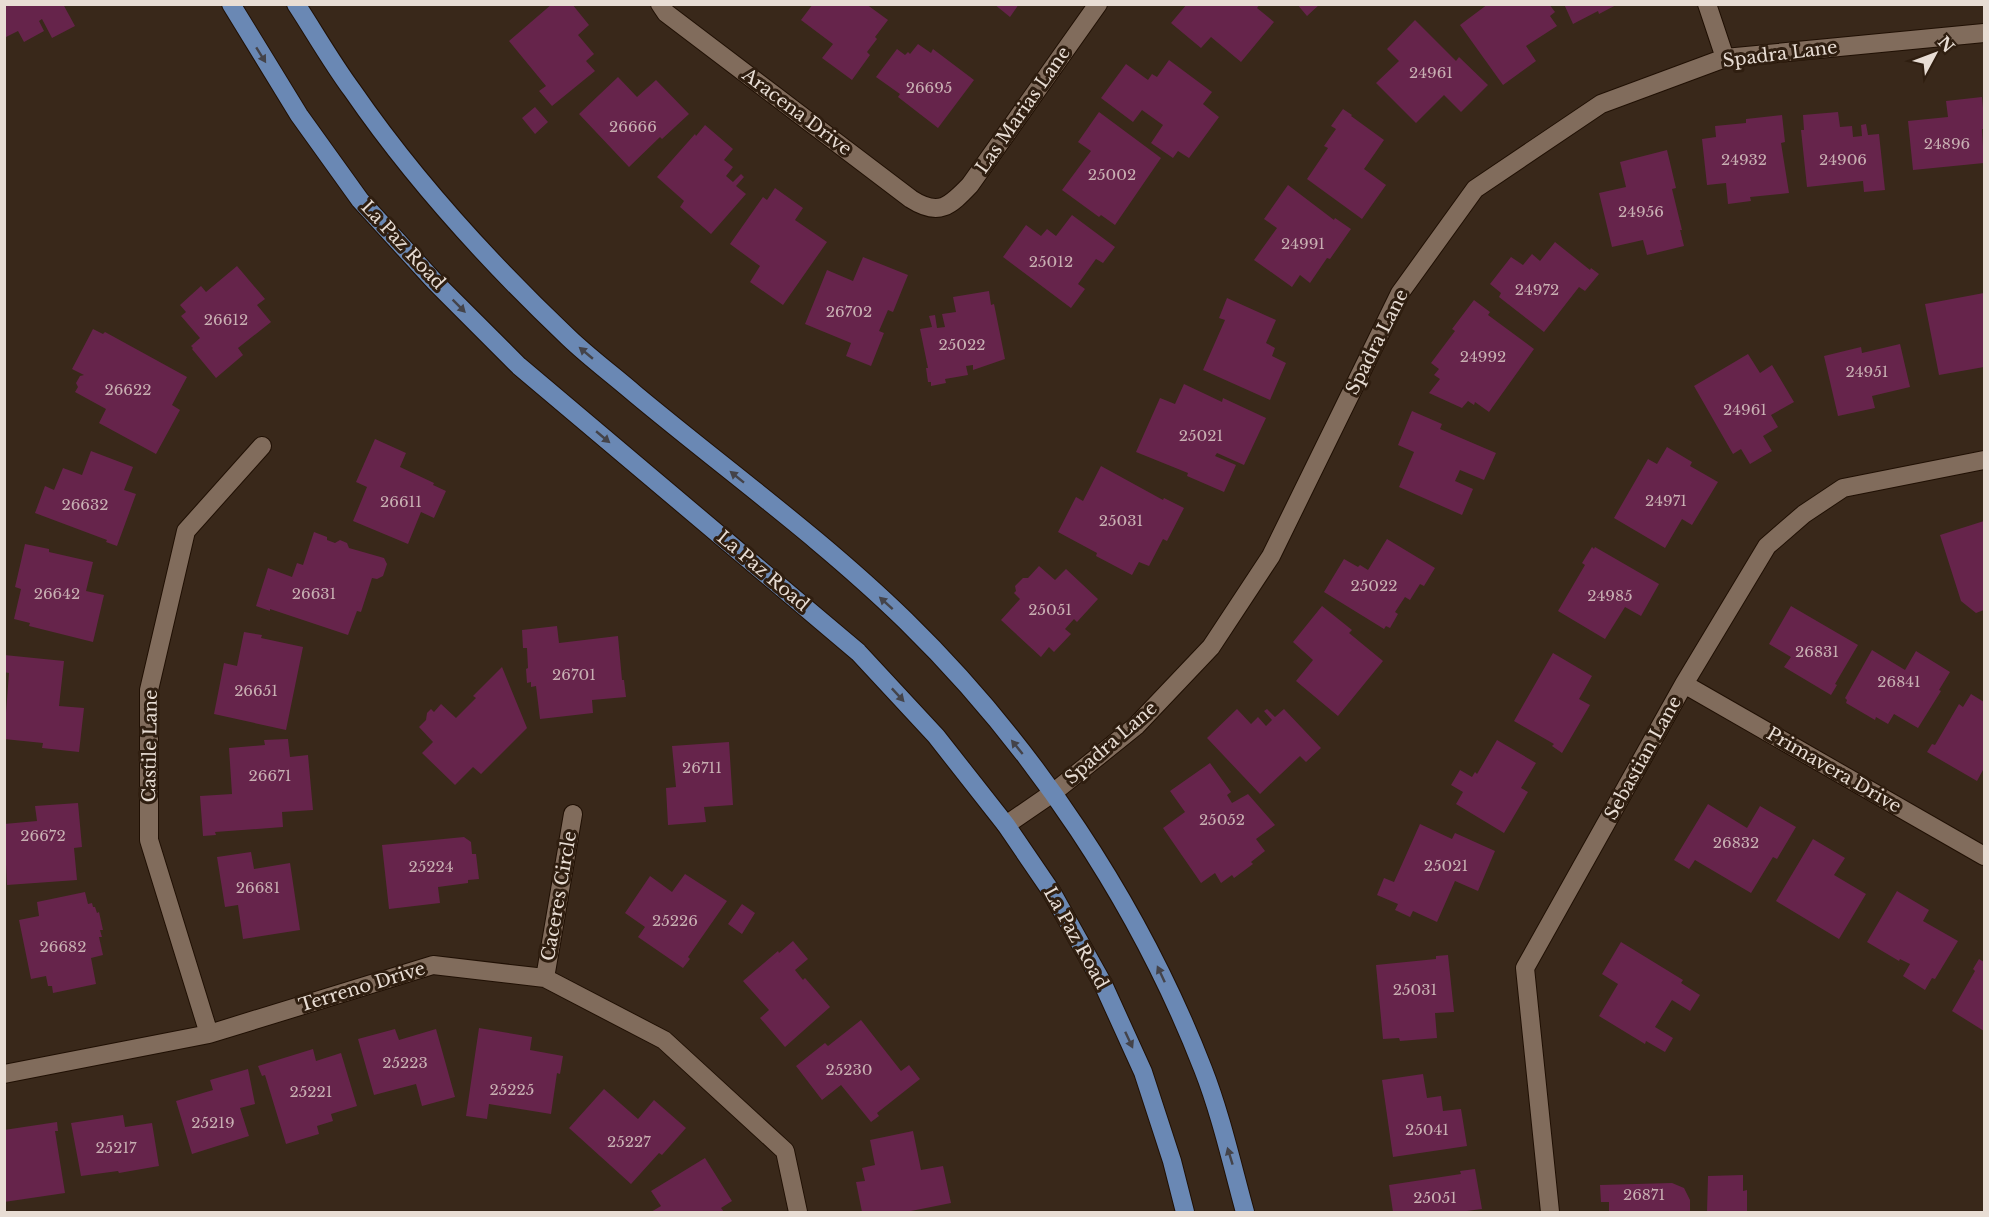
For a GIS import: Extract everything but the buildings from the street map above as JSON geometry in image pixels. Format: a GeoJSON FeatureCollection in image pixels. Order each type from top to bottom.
{"type":"FeatureCollection","features":[{"type":"Feature","properties":{"kind":"main road","name":"La Paz Road"},"geometry":{"type":"LineString","coordinates":[[231,4],[299,115],[360,200],[435,282],[519,366],[858,652],[936,736],[1006,825],[1051,891],[1108,994],[1143,1072],[1172,1161],[1185,1212]]}},
{"type":"Feature","properties":{"kind":"main road"},"geometry":{"type":"LineString","coordinates":[[296,4],[359,100],[418,178],[490,259],[571,340],[828,552],[906,621],[972,690],[1054,792],[1105,873],[1158,968],[1204,1071],[1245,1212]]}},
{"type":"Feature","properties":{"kind":"street","name":"Aracena Drive"},"geometry":{"type":"LineString","coordinates":[[660,4],[666,14],[911,199],[924,207],[940,209]]}},
{"type":"Feature","properties":{"kind":"street","name":"Las Marias Lane"},"geometry":{"type":"LineString","coordinates":[[940,209],[957,198],[970,185],[1098,4]]}},
{"type":"Feature","properties":{"kind":"street"},"geometry":{"type":"LineString","coordinates":[[1707,4],[1725,58]]}},
{"type":"Feature","properties":{"kind":"street","name":"Spadra Lane"},"geometry":{"type":"LineString","coordinates":[[1006,825],[1054,792],[1136,726],[1211,647],[1271,556],[1400,293],[1475,189],[1601,104],[1725,58],[1984,33]]}},
{"type":"Feature","properties":{"kind":"street","name":"Castile Lane"},"geometry":{"type":"LineString","coordinates":[[209,1034],[149,840],[149,690],[186,531],[262,446]]}},
{"type":"Feature","properties":{"kind":"street","name":"Sebastian Lane"},"geometry":{"type":"LineString","coordinates":[[1550,1212],[1525,968],[1684,684],[1767,546],[1804,514],[1843,488],[1984,460]]}},
{"type":"Feature","properties":{"kind":"street","name":"Primavera Drive"},"geometry":{"type":"LineString","coordinates":[[1684,684],[1984,856]]}},
{"type":"Feature","properties":{"kind":"street","name":"Caceres Circle"},"geometry":{"type":"LineString","coordinates":[[545,978],[573,814]]}},
{"type":"Feature","properties":{"kind":"street","name":"Terreno Drive"},"geometry":{"type":"LineString","coordinates":[[4,1074],[209,1034],[433,965],[545,978],[664,1040],[785,1151],[798,1212]]}}]}
